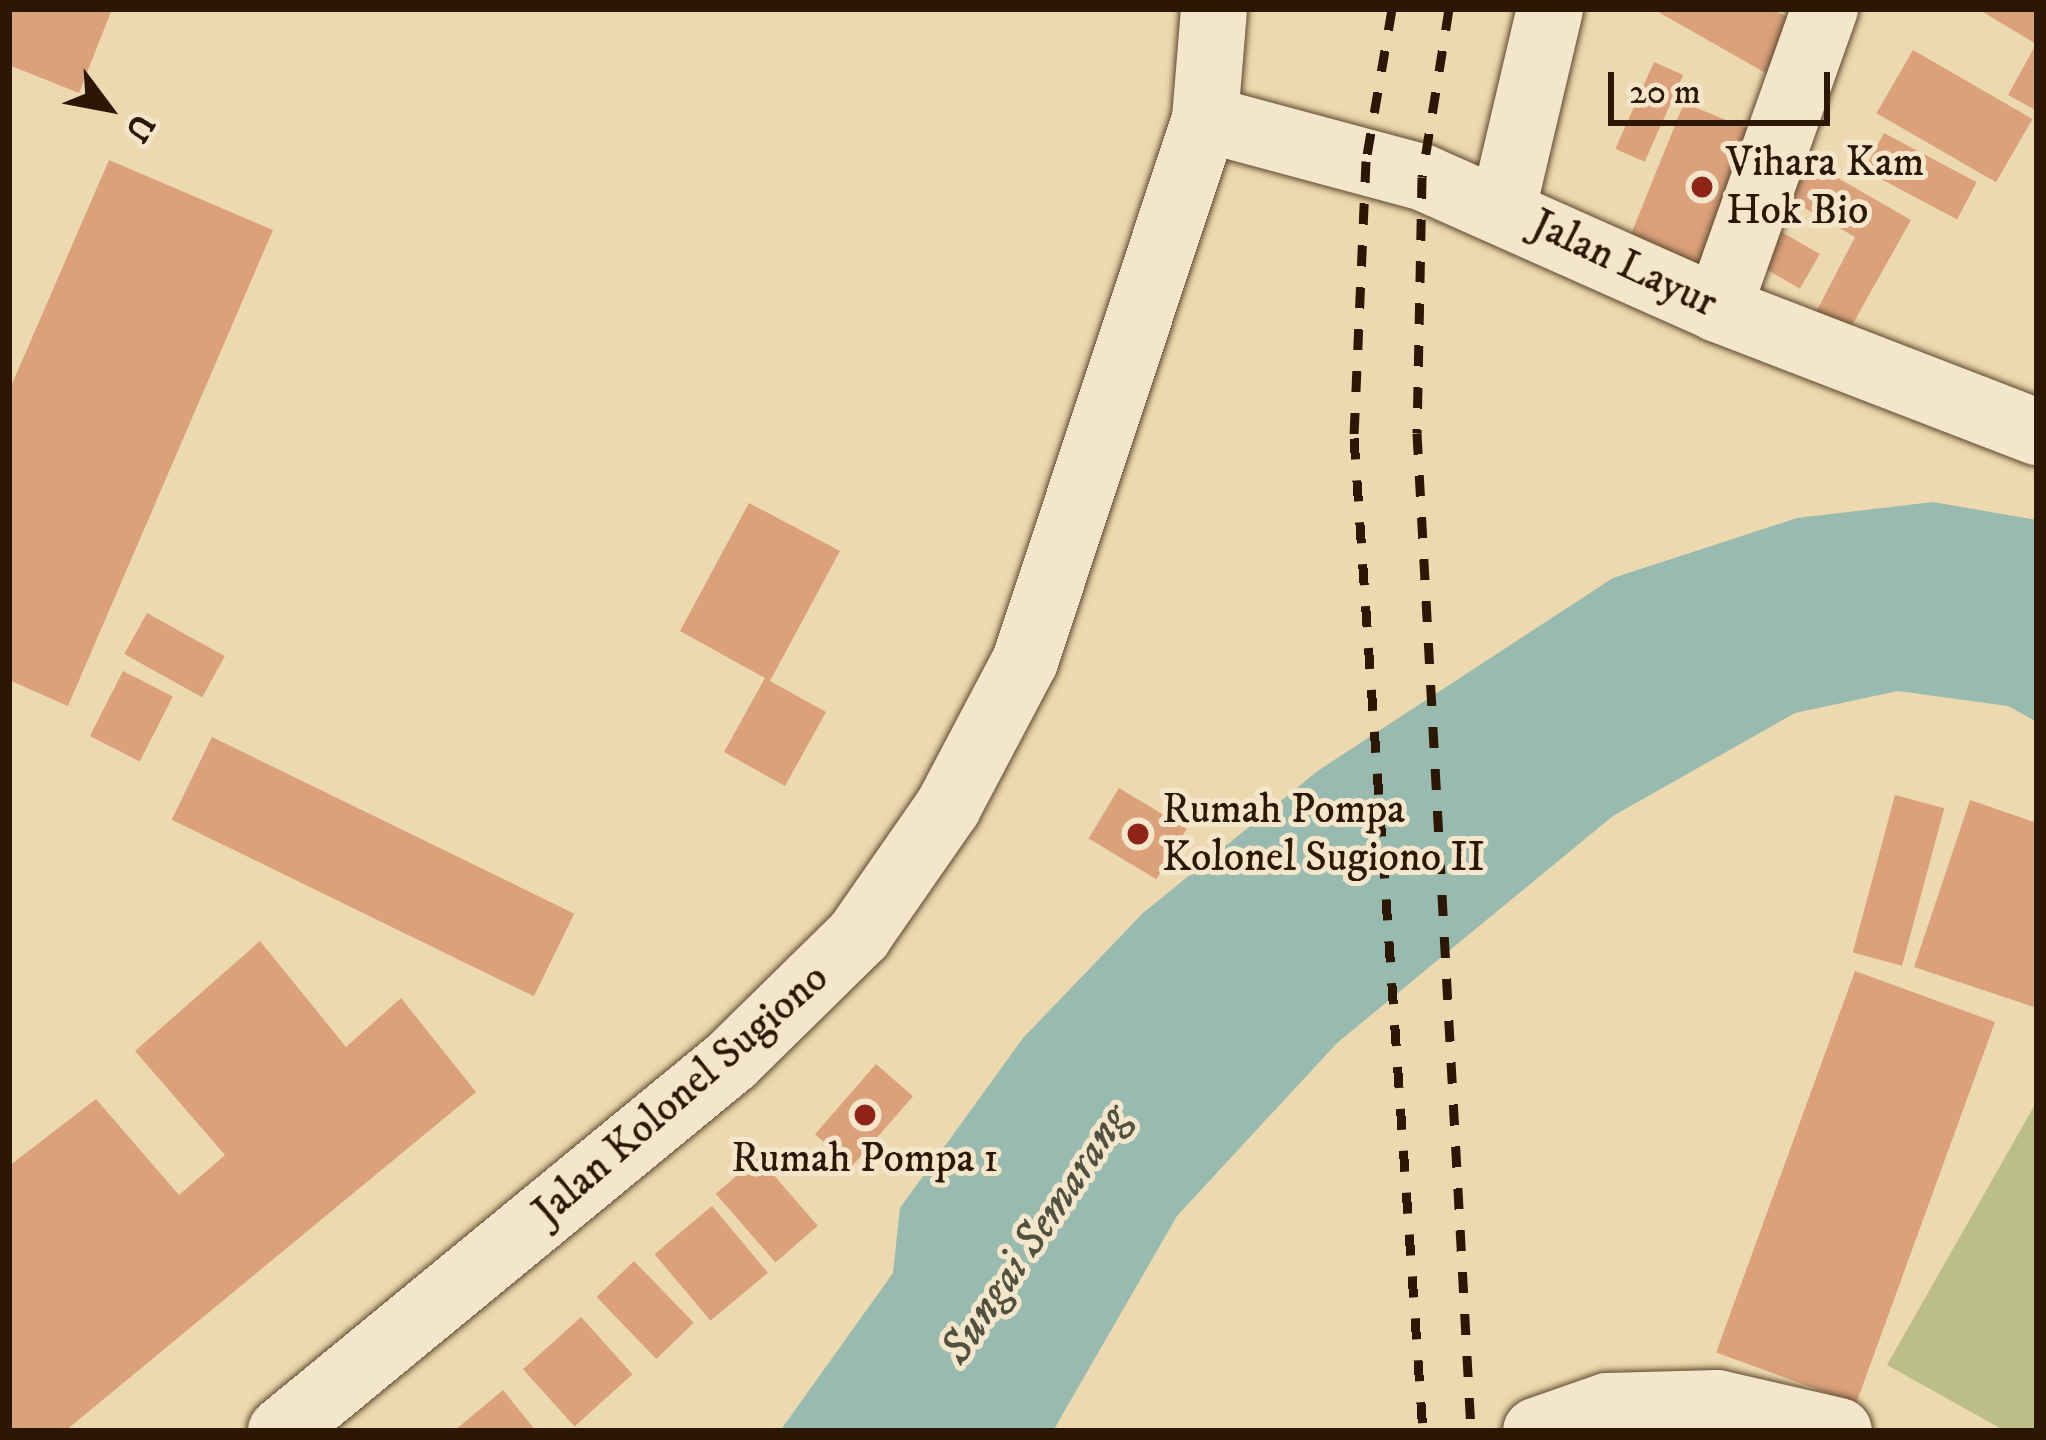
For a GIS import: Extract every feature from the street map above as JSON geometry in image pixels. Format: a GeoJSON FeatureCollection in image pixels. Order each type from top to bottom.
{"type":"FeatureCollection","features":[{"type":"Feature","properties":{"kind":"main road","name":"Jalan Kolonel Sugiono"},"geometry":{"type":"LineString","coordinates":[[281,1431],[691,1096],[859,935],[948,807],[1024,661],[1205,119],[1214,9]]}},
{"type":"Feature","properties":{"kind":"main road"},"geometry":{"type":"LineString","coordinates":[[1503,208],[1550,9]]}},
{"type":"Feature","properties":{"kind":"main road"},"geometry":{"type":"LineString","coordinates":[[1718,309],[1825,9]]}},
{"type":"Feature","properties":{"kind":"main road","name":"Jalan Layur"},"geometry":{"type":"LineString","coordinates":[[1205,119],[1503,208],[1718,309],[2037,432]]}},
{"type":"Feature","properties":{"kind":"main road"},"geometry":{"type":"LineString","coordinates":[[1536,1431],[1607,1406],[1717,1402],[1839,1431]]}},
{"type":"Feature","properties":{"kind":"green space"},"geometry":{"type":"Polygon","coordinates":[[[2037,1101],[2037,1431],[2005,1431],[1887,1365],[2037,1101]]]}},
{"type":"Feature","properties":{"kind":"water","name":"Sungai Semarang"},"geometry":{"type":"Polygon","coordinates":[[[1933,502],[2037,520],[2037,722],[2008,706],[1898,691],[1795,713],[1613,816],[1337,1043],[1177,1216],[1053,1431],[780,1431],[893,1273],[900,1208],[1023,1038],[1143,913],[1319,770],[1613,578],[1797,518],[1933,502]]]}},
{"type":"Feature","properties":{"kind":"building"},"geometry":{"type":"Polygon","coordinates":[[[9,9],[112,9],[79,93],[9,65],[9,9]]]}},
{"type":"Feature","properties":{"kind":"building"},"geometry":{"type":"Polygon","coordinates":[[[1653,9],[1772,9],[1799,23],[1771,76],[1653,9]]]}},
{"type":"Feature","properties":{"kind":"building"},"geometry":{"type":"Polygon","coordinates":[[[1978,9],[2037,9],[2037,111],[2008,95],[2036,44],[1978,9]]]}},
{"type":"Feature","properties":{"kind":"building"},"geometry":{"type":"Polygon","coordinates":[[[1913,50],[2033,119],[1996,182],[1876,113],[1913,50]]]}},
{"type":"Feature","properties":{"kind":"building"},"geometry":{"type":"Polygon","coordinates":[[[1654,62],[1683,75],[1645,162],[1615,149],[1654,62]]]}},
{"type":"Feature","properties":{"kind":"building","name":"Vihara Kam Hok Bio"},"geometry":{"type":"Polygon","coordinates":[[[1684,103],[1774,139],[1720,273],[1630,237],[1684,103]]]}},
{"type":"Feature","properties":{"kind":"building"},"geometry":{"type":"Polygon","coordinates":[[[1884,133],[1977,182],[1957,219],[1864,170],[1884,133]]]}},
{"type":"Feature","properties":{"kind":"building"},"geometry":{"type":"Polygon","coordinates":[[[1796,154],[1911,220],[1846,336],[1813,318],[1855,237],[1775,191],[1796,154]]]}},
{"type":"Feature","properties":{"kind":"building"},"geometry":{"type":"Polygon","coordinates":[[[109,160],[273,230],[68,706],[9,680],[9,391],[109,160]]]}},
{"type":"Feature","properties":{"kind":"building"},"geometry":{"type":"Polygon","coordinates":[[[1780,231],[1820,254],[1800,289],[1760,266],[1780,231]]]}},
{"type":"Feature","properties":{"kind":"building"},"geometry":{"type":"Polygon","coordinates":[[[749,503],[840,551],[770,681],[826,712],[785,786],[724,752],[765,678],[680,631],[749,503]]]}},
{"type":"Feature","properties":{"kind":"building"},"geometry":{"type":"Polygon","coordinates":[[[147,613],[225,656],[202,697],[124,654],[147,613]]]}},
{"type":"Feature","properties":{"kind":"building"},"geometry":{"type":"Polygon","coordinates":[[[123,671],[173,696],[140,761],[90,736],[123,671]]]}},
{"type":"Feature","properties":{"kind":"building"},"geometry":{"type":"Polygon","coordinates":[[[212,737],[574,914],[534,996],[172,820],[212,737]]]}},
{"type":"Feature","properties":{"kind":"building","name":"Rumah Pompa Kolonel Sugiono II"},"geometry":{"type":"Polygon","coordinates":[[[1119,788],[1187,829],[1156,879],[1089,839],[1119,788]]]}},
{"type":"Feature","properties":{"kind":"building"},"geometry":{"type":"Polygon","coordinates":[[[1895,795],[1944,808],[1902,966],[1853,952],[1895,795]]]}},
{"type":"Feature","properties":{"kind":"building"},"geometry":{"type":"Polygon","coordinates":[[[1970,800],[2037,823],[2037,1008],[1914,967],[1970,800]]]}},
{"type":"Feature","properties":{"kind":"building"},"geometry":{"type":"Polygon","coordinates":[[[260,941],[346,1047],[401,998],[476,1092],[65,1431],[9,1431],[9,1166],[96,1099],[179,1195],[225,1155],[135,1051],[260,941]]]}},
{"type":"Feature","properties":{"kind":"building"},"geometry":{"type":"Polygon","coordinates":[[[1855,971],[1995,1022],[1856,1403],[1716,1353],[1855,971]]]}},
{"type":"Feature","properties":{"kind":"building","name":"Rumah Pompa 1"},"geometry":{"type":"Polygon","coordinates":[[[876,1064],[913,1096],[852,1166],[815,1134],[876,1064]]]}},
{"type":"Feature","properties":{"kind":"building"},"geometry":{"type":"Polygon","coordinates":[[[758,1157],[818,1226],[775,1262],[716,1194],[758,1157]]]}},
{"type":"Feature","properties":{"kind":"building"},"geometry":{"type":"Polygon","coordinates":[[[712,1206],[768,1273],[710,1321],[655,1254],[712,1206]]]}},
{"type":"Feature","properties":{"kind":"building"},"geometry":{"type":"Polygon","coordinates":[[[634,1261],[694,1323],[656,1359],[597,1297],[634,1261]]]}},
{"type":"Feature","properties":{"kind":"building"},"geometry":{"type":"Polygon","coordinates":[[[581,1317],[633,1374],[575,1426],[523,1369],[581,1317]]]}},
{"type":"Feature","properties":{"kind":"building"},"geometry":{"type":"Polygon","coordinates":[[[503,1390],[536,1431],[454,1431],[503,1390]]]}},
{"type":"Feature","properties":{"kind":"railway"},"geometry":{"type":"LineString","coordinates":[[1392,9],[1366,161],[1354,438],[1423,1431]]}},
{"type":"Feature","properties":{"kind":"railway"},"geometry":{"type":"LineString","coordinates":[[1449,9],[1422,177],[1417,433],[1471,1431]]}},
{"type":"Feature","properties":{"kind":"place","name":"Vihara Kam Hok Bio"},"geometry":{"type":"Point","coordinates":[1702,187]}},
{"type":"Feature","properties":{"kind":"place","name":"Rumah Pompa Kolonel Sugiono II"},"geometry":{"type":"Point","coordinates":[1138,834]}},
{"type":"Feature","properties":{"kind":"place","name":"Rumah Pompa 1"},"geometry":{"type":"Point","coordinates":[865,1115]}}]}
